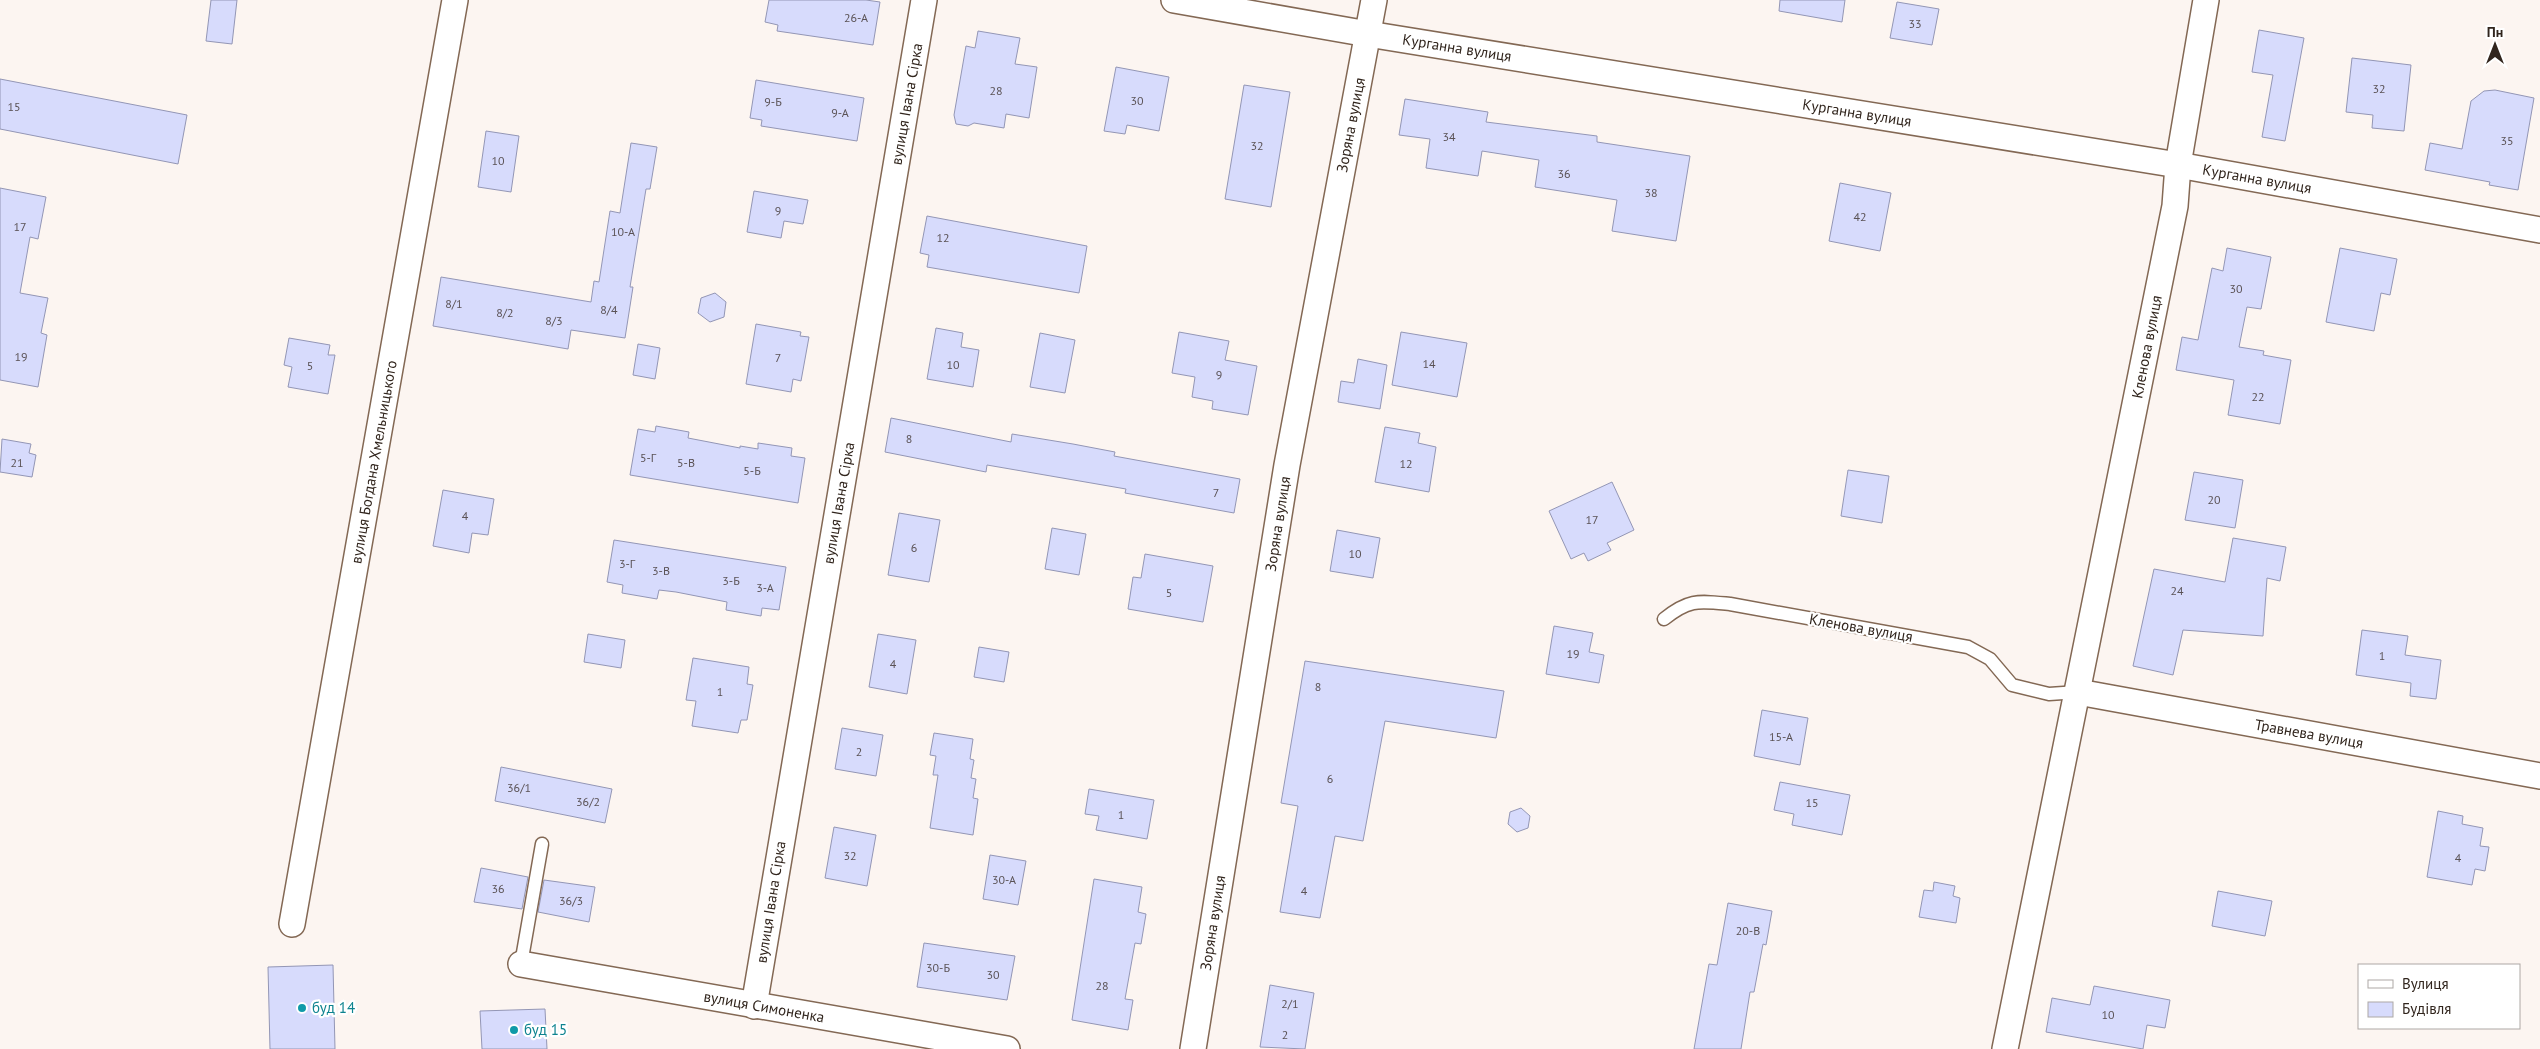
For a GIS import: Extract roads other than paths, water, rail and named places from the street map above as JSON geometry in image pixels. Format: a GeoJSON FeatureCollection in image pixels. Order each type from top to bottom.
{"type":"FeatureCollection","features":[{"type":"Feature","properties":{"kind":"street","name":"вулиця Богдана Хмельницького"},"geometry":{"type":"LineString","coordinates":[[292,924],[455,0]]}},
{"type":"Feature","properties":{"kind":"street","name":"вулиця Івана Сірка"},"geometry":{"type":"LineString","coordinates":[[754,1006],[924,0]]}},
{"type":"Feature","properties":{"kind":"street","name":"Курганна вулиця"},"geometry":{"type":"LineString","coordinates":[[1174,0],[1368,34],[2178,165],[2540,230]]}},
{"type":"Feature","properties":{"kind":"street","name":"Зоряна вулиця"},"geometry":{"type":"LineString","coordinates":[[1192,1049],[1288,465],[1374,0]]}},
{"type":"Feature","properties":{"kind":"street","name":"Кленова вулиця"},"geometry":{"type":"LineString","coordinates":[[2005,1049],[2175,206],[2178,165],[2206,0]]}},
{"type":"Feature","properties":{"kind":"street","name":"Травнева вулиця"},"geometry":{"type":"LineString","coordinates":[[2078,692],[2540,776]]}},
{"type":"Feature","properties":{"kind":"street","name":"вулиця Симоненка"},"geometry":{"type":"LineString","coordinates":[[521,964],[1006,1049]]}},
{"type":"Feature","properties":{"kind":"lane","name":"Кленова вулиця"},"geometry":{"type":"LineString","coordinates":[[1664,619],[1681,605],[1702,601],[1730,604],[1968,647],[1990,659],[2012,685],[2049,694],[2078,692]]}},
{"type":"Feature","properties":{"kind":"lane"},"geometry":{"type":"LineString","coordinates":[[521,964],[542,844]]}},
{"type":"Feature","properties":{"kind":"place","name":"буд 14"},"geometry":{"type":"Point","coordinates":[302,1008]}},
{"type":"Feature","properties":{"kind":"place","name":"буд 15"},"geometry":{"type":"Point","coordinates":[514,1030]}}]}
